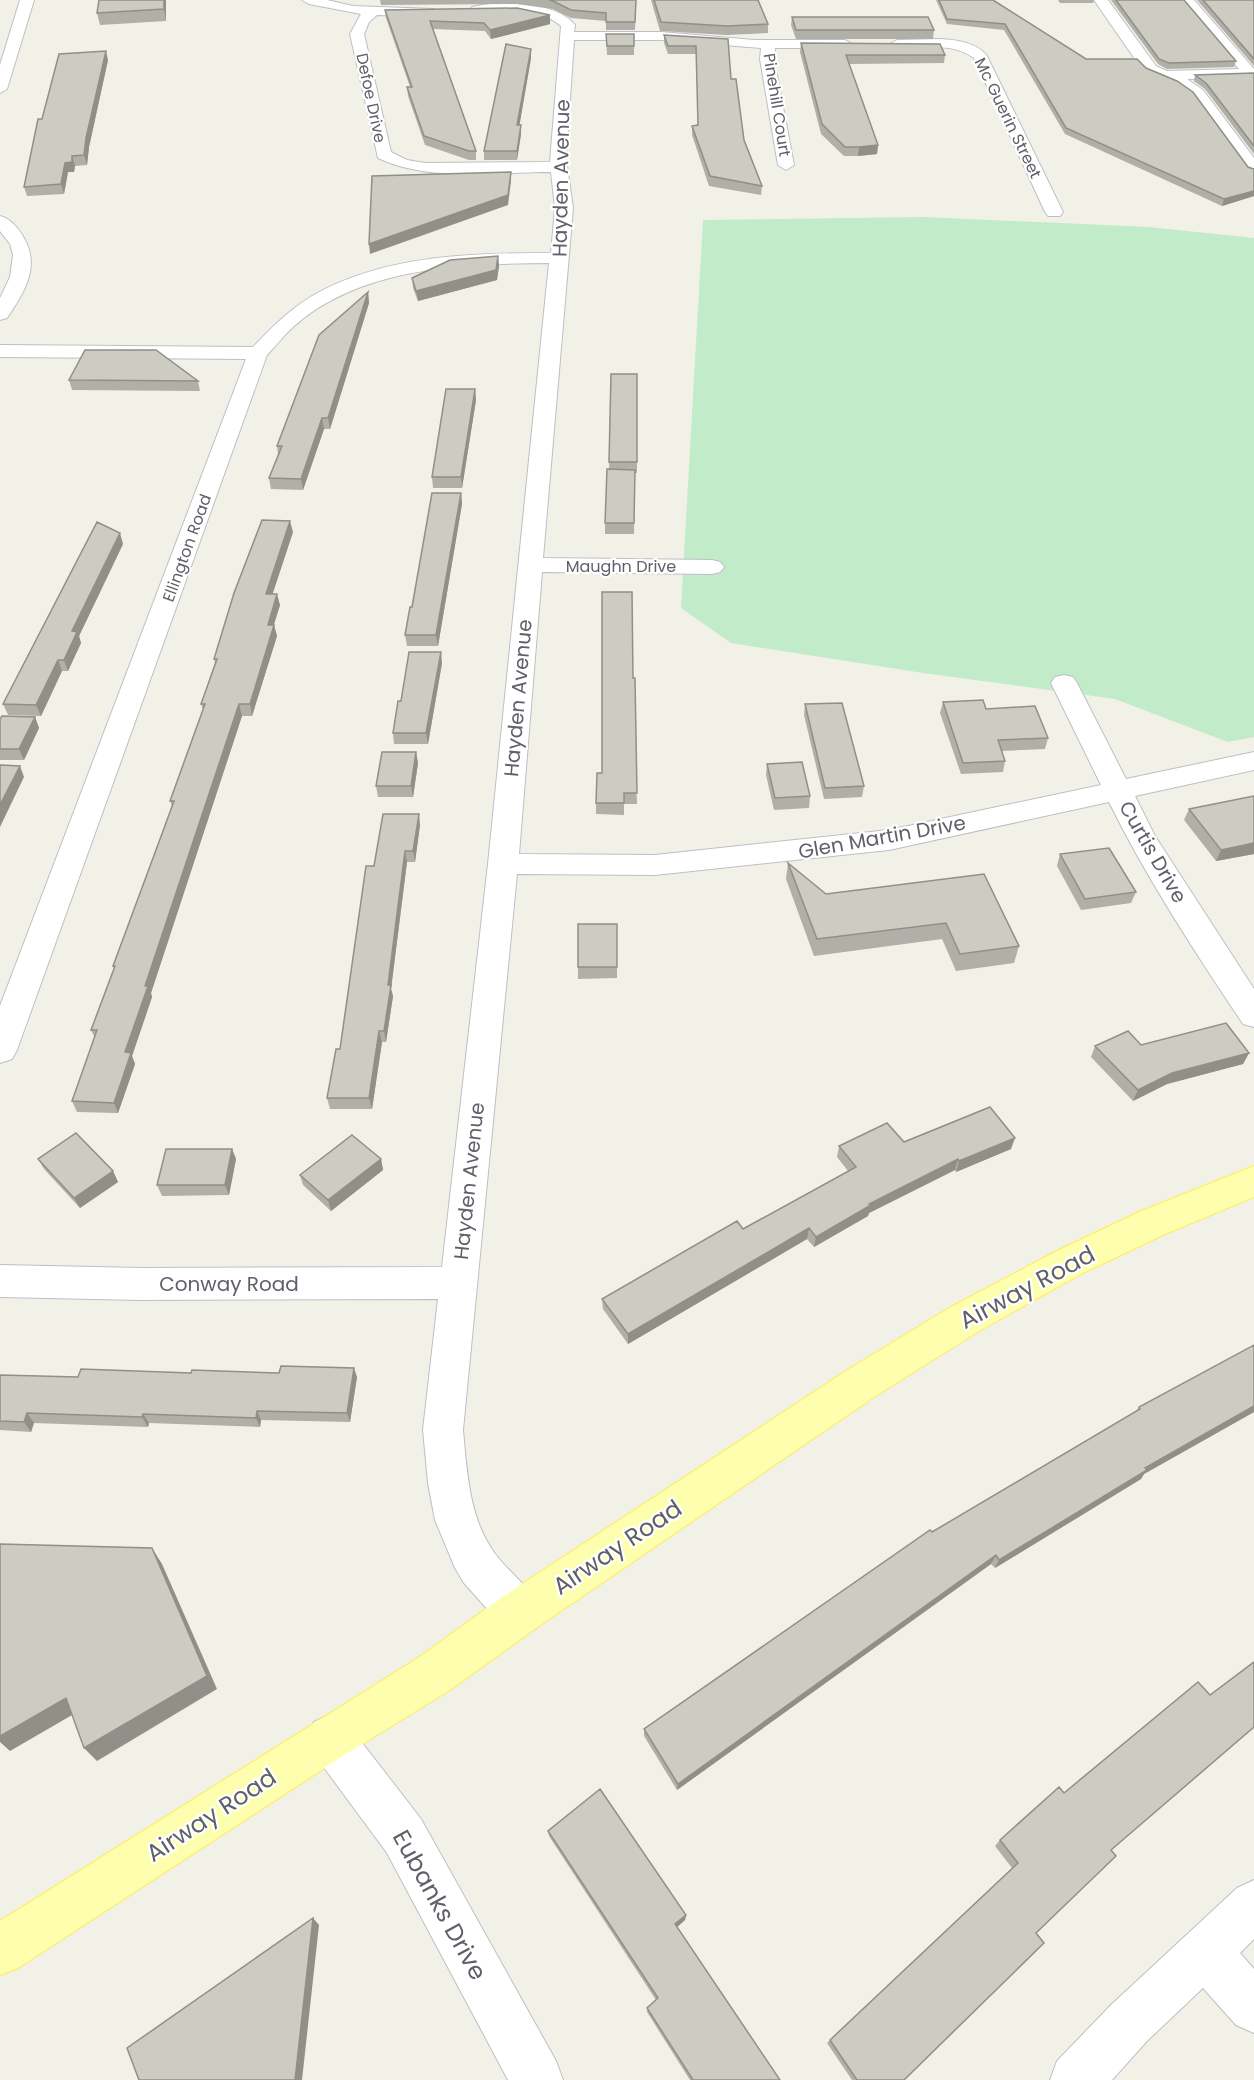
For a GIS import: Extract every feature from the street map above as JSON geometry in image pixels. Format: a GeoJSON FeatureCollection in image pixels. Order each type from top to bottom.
{"type":"FeatureCollection","features":[{"type":"Feature","properties":{"kind":"main road","name":"Airway Road"},"geometry":{"type":"LineString","coordinates":[[0,1950],[330,1738],[434,1674],[520,1612],[853,1388],[965,1319],[1100,1247],[1254,1181]]}},
{"type":"Feature","properties":{"kind":"street"},"geometry":{"type":"LineString","coordinates":[[0,89],[27,0]]}},
{"type":"Feature","properties":{"kind":"street"},"geometry":{"type":"LineString","coordinates":[[309,0],[337,8],[372,12],[445,12]]}},
{"type":"Feature","properties":{"kind":"street"},"geometry":{"type":"LineString","coordinates":[[1101,0],[1144,62],[1151,69],[1182,82],[1198,93],[1254,169]]}},
{"type":"Feature","properties":{"kind":"street"},"geometry":{"type":"LineString","coordinates":[[1187,0],[1252,73]]}},
{"type":"Feature","properties":{"kind":"street"},"geometry":{"type":"LineString","coordinates":[[467,11],[528,10],[550,14],[568,25],[568,36],[683,37],[768,45],[855,44]]}},
{"type":"Feature","properties":{"kind":"street","name":"Defoe Drive"},"geometry":{"type":"LineString","coordinates":[[372,12],[363,20],[357,34],[384,154],[403,164],[425,168],[560,167]]}},
{"type":"Feature","properties":{"kind":"street","name":"Hayden Avenue"},"geometry":{"type":"LineString","coordinates":[[520,1612],[478,1567],[458,1522],[446,1476],[443,1430],[503,864],[564,208],[560,167],[561,114],[568,36]]}},
{"type":"Feature","properties":{"kind":"street","name":"Mc Guerin Street"},"geometry":{"type":"LineString","coordinates":[[888,44],[946,45],[971,49],[980,56],[1054,212]]}},
{"type":"Feature","properties":{"kind":"street","name":"Pinehill Court"},"geometry":{"type":"LineString","coordinates":[[768,45],[767,58],[786,165]]}},
{"type":"Feature","properties":{"kind":"street"},"geometry":{"type":"LineString","coordinates":[[1164,76],[1252,73]]}},
{"type":"Feature","properties":{"kind":"street"},"geometry":{"type":"LineString","coordinates":[[0,221],[15,238],[25,259],[22,273],[0,314]]}},
{"type":"Feature","properties":{"kind":"street"},"geometry":{"type":"LineString","coordinates":[[0,257],[24,255]]}},
{"type":"Feature","properties":{"kind":"street","name":"Ellington Road"},"geometry":{"type":"LineString","coordinates":[[0,1050],[258,353],[284,324],[303,310],[325,297],[366,281],[427,265],[467,260],[508,257],[559,258]]}},
{"type":"Feature","properties":{"kind":"street"},"geometry":{"type":"LineString","coordinates":[[0,351],[258,353]]}},
{"type":"Feature","properties":{"kind":"street","name":"Maughn Drive"},"geometry":{"type":"LineString","coordinates":[[530,565],[712,567]]}},
{"type":"Feature","properties":{"kind":"street","name":"Curtis Drive"},"geometry":{"type":"LineString","coordinates":[[1064,682],[1141,837],[1254,1015]]}},
{"type":"Feature","properties":{"kind":"street","name":"Glen Martin Drive"},"geometry":{"type":"LineString","coordinates":[[503,864],[655,865],[890,840],[1116,789],[1254,761]]}},
{"type":"Feature","properties":{"kind":"street","name":"Conway Road"},"geometry":{"type":"LineString","coordinates":[[0,1281],[141,1284],[458,1283]]}},
{"type":"Feature","properties":{"kind":"street","name":"Eubanks Drive"},"geometry":{"type":"LineString","coordinates":[[330,1738],[404,1836],[537,2080]]}},
{"type":"Feature","properties":{"kind":"street"},"geometry":{"type":"LineString","coordinates":[[1076,2080],[1130,2023],[1254,1905]]}},
{"type":"Feature","properties":{"kind":"street"},"geometry":{"type":"LineString","coordinates":[[1205,1952],[1254,2007]]}},
{"type":"Feature","properties":{"kind":"green space"},"geometry":{"type":"Polygon","coordinates":[[[923,217],[1149,227],[1254,238],[1254,737],[1228,742],[1115,699],[923,673],[731,643],[681,608],[703,220],[923,217]]]}},
{"type":"Feature","properties":{"kind":"building"},"geometry":{"type":"Polygon","coordinates":[[[99,0],[164,0],[164,9],[97,13],[99,0]]]}},
{"type":"Feature","properties":{"kind":"building"},"geometry":{"type":"Polygon","coordinates":[[[549,0],[636,0],[635,22],[606,22],[606,13],[571,10],[549,0]]]}},
{"type":"Feature","properties":{"kind":"building"},"geometry":{"type":"Polygon","coordinates":[[[654,0],[758,0],[768,24],[727,26],[661,22],[654,0]]]}},
{"type":"Feature","properties":{"kind":"building"},"geometry":{"type":"Polygon","coordinates":[[[939,0],[993,0],[1086,59],[1137,59],[1146,68],[1177,81],[1193,92],[1248,167],[1254,169],[1254,191],[1224,199],[1066,128],[1005,24],[947,19],[939,0]]]}},
{"type":"Feature","properties":{"kind":"building"},"geometry":{"type":"Polygon","coordinates":[[[1116,0],[1184,0],[1236,61],[1169,63],[1159,59],[1116,0]]]}},
{"type":"Feature","properties":{"kind":"building"},"geometry":{"type":"Polygon","coordinates":[[[1203,0],[1254,0],[1254,59],[1203,0]]]}},
{"type":"Feature","properties":{"kind":"building"},"geometry":{"type":"Polygon","coordinates":[[[517,8],[550,15],[490,30],[484,23],[430,21],[476,151],[469,151],[424,136],[407,87],[412,87],[385,10],[517,8]]]}},
{"type":"Feature","properties":{"kind":"building"},"geometry":{"type":"Polygon","coordinates":[[[792,17],[928,17],[934,30],[796,30],[792,17]]]}},
{"type":"Feature","properties":{"kind":"building"},"geometry":{"type":"Polygon","coordinates":[[[606,34],[634,34],[634,46],[607,46],[606,34]]]}},
{"type":"Feature","properties":{"kind":"building"},"geometry":{"type":"Polygon","coordinates":[[[664,35],[728,39],[731,79],[736,79],[744,140],[762,186],[710,176],[692,126],[698,125],[696,46],[668,46],[664,35]]]}},
{"type":"Feature","properties":{"kind":"building"},"geometry":{"type":"Polygon","coordinates":[[[801,43],[940,44],[945,55],[846,55],[878,145],[845,147],[822,124],[801,43]]]}},
{"type":"Feature","properties":{"kind":"building"},"geometry":{"type":"Polygon","coordinates":[[[506,44],[531,49],[517,125],[521,125],[517,151],[484,151],[506,44]]]}},
{"type":"Feature","properties":{"kind":"building"},"geometry":{"type":"Polygon","coordinates":[[[106,51],[84,155],[72,156],[72,162],[65,163],[61,184],[24,187],[38,119],[42,119],[59,54],[106,51]]]}},
{"type":"Feature","properties":{"kind":"building"},"geometry":{"type":"Polygon","coordinates":[[[1254,73],[1254,146],[1206,83],[1195,75],[1254,73]]]}},
{"type":"Feature","properties":{"kind":"building"},"geometry":{"type":"Polygon","coordinates":[[[511,172],[508,195],[369,244],[372,176],[511,172]]]}},
{"type":"Feature","properties":{"kind":"building"},"geometry":{"type":"Polygon","coordinates":[[[498,256],[496,270],[416,291],[412,278],[450,260],[498,256]]]}},
{"type":"Feature","properties":{"kind":"building"},"geometry":{"type":"Polygon","coordinates":[[[368,292],[328,418],[322,418],[301,479],[269,478],[282,446],[277,446],[319,335],[368,292]]]}},
{"type":"Feature","properties":{"kind":"building"},"geometry":{"type":"Polygon","coordinates":[[[85,350],[156,350],[198,381],[69,380],[85,350]]]}},
{"type":"Feature","properties":{"kind":"building"},"geometry":{"type":"Polygon","coordinates":[[[611,374],[637,374],[637,462],[609,462],[611,374]]]}},
{"type":"Feature","properties":{"kind":"building"},"geometry":{"type":"Polygon","coordinates":[[[446,389],[475,389],[461,477],[432,477],[446,389]]]}},
{"type":"Feature","properties":{"kind":"building"},"geometry":{"type":"Polygon","coordinates":[[[607,469],[635,470],[634,523],[605,523],[607,469]]]}},
{"type":"Feature","properties":{"kind":"building"},"geometry":{"type":"Polygon","coordinates":[[[432,493],[461,493],[436,635],[405,635],[410,607],[412,607],[432,493]]]}},
{"type":"Feature","properties":{"kind":"building"},"geometry":{"type":"Polygon","coordinates":[[[262,520],[290,521],[266,594],[277,594],[268,625],[274,625],[250,704],[239,704],[145,986],[148,986],[125,1052],[131,1053],[114,1103],[72,1101],[97,1030],[91,1030],[174,801],[170,801],[205,704],[201,704],[217,659],[214,659],[234,593],[262,520]]]}},
{"type":"Feature","properties":{"kind":"building"},"geometry":{"type":"Polygon","coordinates":[[[97,522],[120,533],[72,631],[77,632],[64,660],[58,660],[36,705],[3,704],[97,522]]]}},
{"type":"Feature","properties":{"kind":"building"},"geometry":{"type":"Polygon","coordinates":[[[602,592],[632,592],[637,793],[624,793],[624,803],[596,803],[597,773],[602,773],[602,592]]]}},
{"type":"Feature","properties":{"kind":"building"},"geometry":{"type":"Polygon","coordinates":[[[409,652],[441,652],[426,733],[393,733],[409,652]]]}},
{"type":"Feature","properties":{"kind":"building"},"geometry":{"type":"Polygon","coordinates":[[[983,700],[986,709],[1035,706],[1048,738],[998,740],[1005,761],[963,763],[943,702],[983,700]]]}},
{"type":"Feature","properties":{"kind":"building"},"geometry":{"type":"Polygon","coordinates":[[[842,703],[864,786],[825,788],[805,704],[842,703]]]}},
{"type":"Feature","properties":{"kind":"building"},"geometry":{"type":"Polygon","coordinates":[[[2,716],[35,717],[19,749],[0,749],[0,719],[2,716]]]}},
{"type":"Feature","properties":{"kind":"building"},"geometry":{"type":"Polygon","coordinates":[[[382,752],[416,752],[411,786],[376,786],[382,752]]]}},
{"type":"Feature","properties":{"kind":"building"},"geometry":{"type":"Polygon","coordinates":[[[802,762],[810,796],[775,798],[767,764],[802,762]]]}},
{"type":"Feature","properties":{"kind":"building"},"geometry":{"type":"Polygon","coordinates":[[[0,765],[20,766],[0,805],[0,765]]]}},
{"type":"Feature","properties":{"kind":"building"},"geometry":{"type":"Polygon","coordinates":[[[1254,796],[1254,843],[1221,850],[1189,809],[1254,796]]]}},
{"type":"Feature","properties":{"kind":"building"},"geometry":{"type":"Polygon","coordinates":[[[383,814],[419,814],[413,851],[405,851],[384,1031],[379,1031],[369,1098],[327,1098],[336,1049],[340,1049],[366,866],[374,866],[383,814]]]}},
{"type":"Feature","properties":{"kind":"building"},"geometry":{"type":"Polygon","coordinates":[[[1109,848],[1136,892],[1085,899],[1060,854],[1109,848]]]}},
{"type":"Feature","properties":{"kind":"building"},"geometry":{"type":"Polygon","coordinates":[[[788,863],[826,894],[984,874],[1019,946],[960,954],[946,923],[817,939],[788,863]]]}},
{"type":"Feature","properties":{"kind":"building"},"geometry":{"type":"Polygon","coordinates":[[[578,924],[617,924],[617,967],[578,967],[578,924]]]}},
{"type":"Feature","properties":{"kind":"building"},"geometry":{"type":"Polygon","coordinates":[[[1226,1023],[1249,1053],[1172,1073],[1138,1090],[1095,1046],[1128,1031],[1141,1045],[1226,1023]]]}},
{"type":"Feature","properties":{"kind":"building"},"geometry":{"type":"Polygon","coordinates":[[[990,1107],[1015,1138],[959,1161],[958,1159],[869,1204],[871,1205],[816,1237],[809,1228],[628,1334],[602,1299],[737,1221],[743,1229],[856,1167],[839,1146],[887,1123],[904,1142],[990,1107]]]}},
{"type":"Feature","properties":{"kind":"building"},"geometry":{"type":"Polygon","coordinates":[[[76,1133],[113,1171],[74,1198],[38,1159],[76,1133]]]}},
{"type":"Feature","properties":{"kind":"building"},"geometry":{"type":"Polygon","coordinates":[[[352,1135],[381,1159],[328,1200],[300,1175],[352,1135]]]}},
{"type":"Feature","properties":{"kind":"building"},"geometry":{"type":"Polygon","coordinates":[[[166,1149],[232,1149],[225,1185],[157,1185],[166,1149]]]}},
{"type":"Feature","properties":{"kind":"building"},"geometry":{"type":"Polygon","coordinates":[[[1254,1345],[1254,1406],[1145,1468],[1147,1470],[999,1560],[996,1555],[678,1784],[644,1729],[930,1530],[932,1532],[1140,1409],[1139,1407],[1254,1345]]]}},
{"type":"Feature","properties":{"kind":"building"},"geometry":{"type":"Polygon","coordinates":[[[281,1366],[354,1368],[347,1413],[257,1411],[256,1418],[27,1413],[24,1422],[0,1421],[0,1375],[78,1377],[81,1369],[279,1373],[281,1366]]]}},
{"type":"Feature","properties":{"kind":"building"},"geometry":{"type":"Polygon","coordinates":[[[0,1544],[152,1548],[207,1676],[84,1748],[66,1698],[0,1736],[0,1544]]]}},
{"type":"Feature","properties":{"kind":"building"},"geometry":{"type":"Polygon","coordinates":[[[1254,1662],[1254,1727],[1111,1850],[1116,1856],[1036,1933],[1044,1943],[904,2080],[857,2080],[830,2040],[1018,1863],[1000,1840],[1059,1787],[1064,1793],[1198,1682],[1210,1695],[1254,1662]]]}},
{"type":"Feature","properties":{"kind":"building"},"geometry":{"type":"Polygon","coordinates":[[[600,1789],[686,1915],[675,1924],[780,2080],[693,2080],[647,2008],[658,1998],[548,1831],[600,1789]]]}},
{"type":"Feature","properties":{"kind":"building"},"geometry":{"type":"Polygon","coordinates":[[[313,1918],[295,2080],[139,2080],[127,2048],[313,1918]]]}}]}
